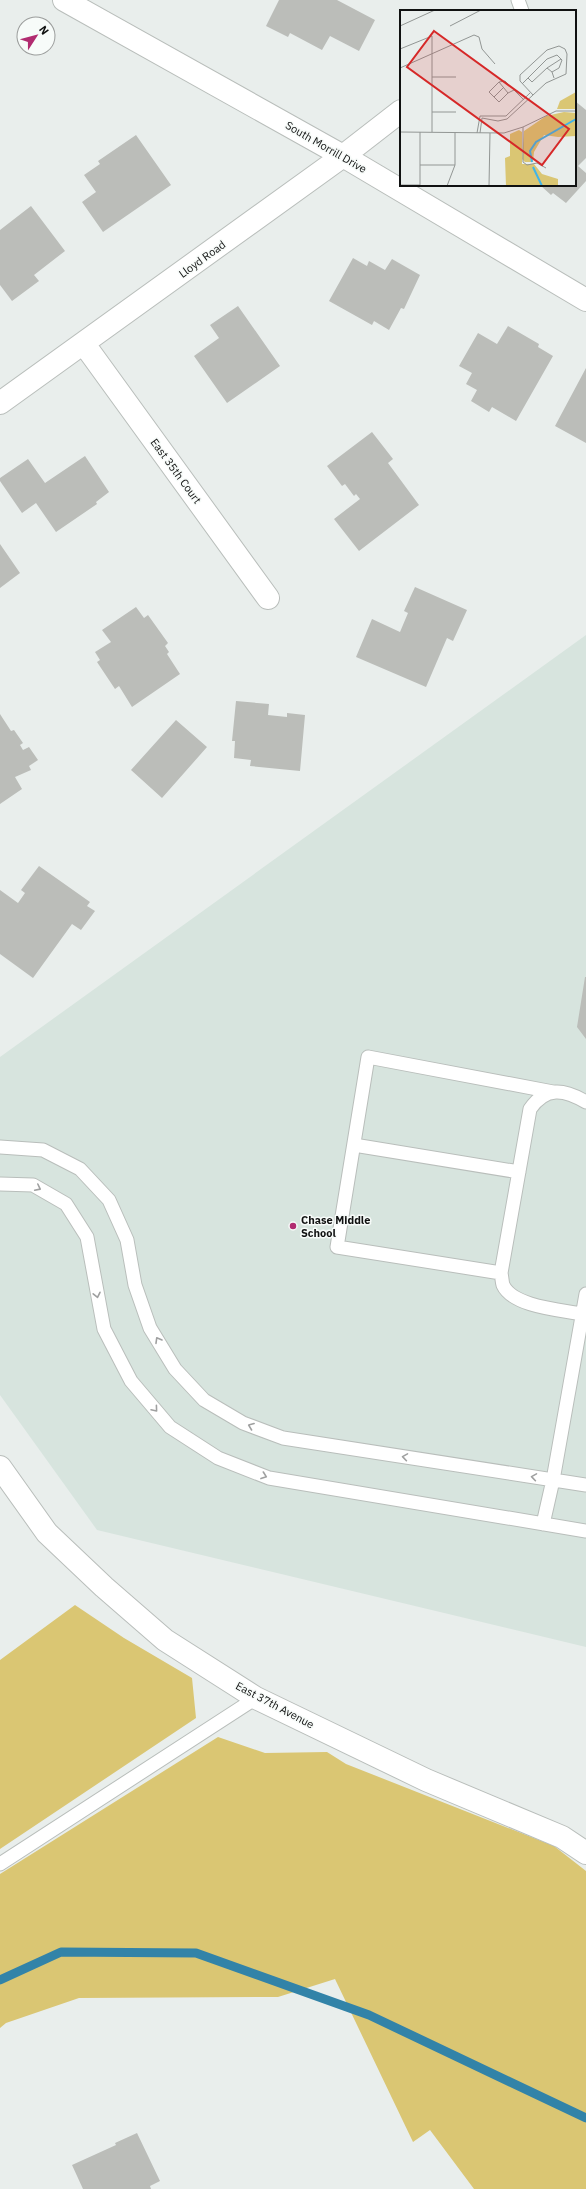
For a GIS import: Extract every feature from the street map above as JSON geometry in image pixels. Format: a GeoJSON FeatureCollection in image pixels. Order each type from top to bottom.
{"type":"FeatureCollection","features":[{"type":"Feature","properties":{"kind":"street","name":"South Morrill Drive"},"geometry":{"type":"LineString","coordinates":[[64,0],[343,156],[586,300]]}},
{"type":"Feature","properties":{"kind":"street","name":"Lloyd Road"},"geometry":{"type":"LineString","coordinates":[[0,403],[84,344],[343,156],[400,112]]}},
{"type":"Feature","properties":{"kind":"street","name":"East 35th Court"},"geometry":{"type":"LineString","coordinates":[[84,344],[268,598]]}},
{"type":"Feature","properties":{"kind":"street","name":"East 37th Avenue"},"geometry":{"type":"LineString","coordinates":[[0,1467],[47,1533],[104,1587],[165,1640],[256,1698],[426,1780],[562,1837],[586,1853]]}},
{"type":"Feature","properties":{"kind":"lane"},"geometry":{"type":"LineString","coordinates":[[518,0],[522,10]]}},
{"type":"Feature","properties":{"kind":"lane"},"geometry":{"type":"LineString","coordinates":[[501,1273],[337,1246],[368,1057],[553,1092],[572,1094],[586,1102]]}},
{"type":"Feature","properties":{"kind":"lane"},"geometry":{"type":"LineString","coordinates":[[553,1092],[538,1098],[530,1109],[501,1273],[503,1285],[507,1290],[512,1295],[528,1304],[582,1314]]}},
{"type":"Feature","properties":{"kind":"lane"},"geometry":{"type":"LineString","coordinates":[[354,1145],[519,1172]]}},
{"type":"Feature","properties":{"kind":"lane"},"geometry":{"type":"LineString","coordinates":[[0,1147],[43,1150],[80,1169],[109,1200],[127,1240],[135,1285],[150,1328],[175,1369],[204,1400],[243,1423],[283,1438],[586,1486]]}},
{"type":"Feature","properties":{"kind":"lane"},"geometry":{"type":"LineString","coordinates":[[0,1184],[34,1185],[66,1204],[87,1237],[104,1329],[131,1381],[170,1427],[218,1458],[269,1478],[586,1531]]}},
{"type":"Feature","properties":{"kind":"lane"},"geometry":{"type":"LineString","coordinates":[[543,1524],[553,1480],[586,1294]]}},
{"type":"Feature","properties":{"kind":"lane"},"geometry":{"type":"LineString","coordinates":[[0,1864],[256,1698]]}},
{"type":"Feature","properties":{"kind":"shaded area","name":"Chase Middle School"},"geometry":{"type":"Polygon","coordinates":[[[586,635],[586,1647],[97,1530],[0,1395],[0,1057],[586,635]]]}},
{"type":"Feature","properties":{"kind":"shaded area"},"geometry":{"type":"Polygon","coordinates":[[[75,1605],[124,1638],[192,1678],[196,1718],[0,1849],[0,1660],[75,1605]]]}},
{"type":"Feature","properties":{"kind":"shaded area"},"geometry":{"type":"Polygon","coordinates":[[[218,1737],[265,1753],[327,1752],[346,1764],[554,1846],[586,1871],[586,2189],[474,2189],[430,2130],[413,2142],[335,1979],[278,1997],[79,1998],[6,2023],[0,2028],[0,1874],[218,1737]]]}},
{"type":"Feature","properties":{"kind":"building"},"geometry":{"type":"Polygon","coordinates":[[[279,0],[337,0],[375,20],[359,51],[330,36],[322,50],[290,33],[288,37],[266,26],[279,0]]]}},
{"type":"Feature","properties":{"kind":"building"},"geometry":{"type":"Polygon","coordinates":[[[576,102],[586,110],[586,158],[578,166],[586,173],[586,181],[566,203],[553,193],[551,195],[541,186],[576,186],[576,102]]]}},
{"type":"Feature","properties":{"kind":"building"},"geometry":{"type":"Polygon","coordinates":[[[136,135],[171,185],[103,232],[82,202],[96,192],[84,175],[100,164],[98,161],[136,135]]]}},
{"type":"Feature","properties":{"kind":"building"},"geometry":{"type":"Polygon","coordinates":[[[31,206],[65,251],[34,275],[39,281],[12,301],[0,285],[0,230],[31,206]]]}},
{"type":"Feature","properties":{"kind":"building"},"geometry":{"type":"Polygon","coordinates":[[[353,258],[367,266],[369,261],[385,270],[392,259],[420,275],[404,309],[401,308],[389,330],[374,321],[372,325],[329,301],[353,258]]]}},
{"type":"Feature","properties":{"kind":"building"},"geometry":{"type":"Polygon","coordinates":[[[238,306],[280,366],[227,403],[194,356],[219,338],[210,325],[238,306]]]}},
{"type":"Feature","properties":{"kind":"building"},"geometry":{"type":"Polygon","coordinates":[[[508,326],[539,344],[538,347],[553,356],[516,421],[492,407],[489,412],[471,401],[477,390],[466,384],[472,373],[459,366],[478,333],[497,344],[508,326]]]}},
{"type":"Feature","properties":{"kind":"building"},"geometry":{"type":"Polygon","coordinates":[[[586,368],[586,443],[555,426],[586,368]]]}},
{"type":"Feature","properties":{"kind":"building"},"geometry":{"type":"Polygon","coordinates":[[[372,432],[393,459],[388,463],[419,505],[359,551],[334,519],[360,499],[356,494],[354,496],[345,484],[342,486],[327,466],[372,432]]]}},
{"type":"Feature","properties":{"kind":"building"},"geometry":{"type":"Polygon","coordinates":[[[85,456],[109,492],[96,502],[97,504],[56,532],[36,503],[22,513],[0,481],[0,478],[28,459],[45,483],[85,456]]]}},
{"type":"Feature","properties":{"kind":"building"},"geometry":{"type":"Polygon","coordinates":[[[0,544],[20,573],[0,588],[0,544]]]}},
{"type":"Feature","properties":{"kind":"building"},"geometry":{"type":"Polygon","coordinates":[[[415,587],[467,610],[453,641],[447,638],[426,687],[356,657],[372,619],[400,632],[408,613],[404,611],[415,587]]]}},
{"type":"Feature","properties":{"kind":"building"},"geometry":{"type":"Polygon","coordinates":[[[136,607],[144,618],[148,615],[168,643],[165,646],[169,652],[167,654],[180,674],[132,707],[119,686],[115,689],[97,662],[100,660],[95,652],[111,642],[102,630],[136,607]]]}},
{"type":"Feature","properties":{"kind":"building"},"geometry":{"type":"Polygon","coordinates":[[[236,701],[269,704],[268,715],[287,717],[287,713],[305,715],[300,771],[250,766],[251,760],[234,758],[235,741],[232,741],[236,701]]]}},
{"type":"Feature","properties":{"kind":"building"},"geometry":{"type":"Polygon","coordinates":[[[0,714],[11,731],[14,730],[23,743],[20,745],[23,750],[29,747],[38,760],[29,766],[31,770],[15,777],[22,789],[0,804],[0,714]]]}},
{"type":"Feature","properties":{"kind":"building"},"geometry":{"type":"Polygon","coordinates":[[[176,720],[207,747],[162,798],[131,770],[176,720]]]}},
{"type":"Feature","properties":{"kind":"building"},"geometry":{"type":"Polygon","coordinates":[[[39,866],[90,902],[87,906],[95,911],[81,930],[72,924],[33,978],[0,954],[0,890],[18,903],[25,893],[21,890],[39,866]]]}},
{"type":"Feature","properties":{"kind":"building"},"geometry":{"type":"Polygon","coordinates":[[[586,977],[586,1039],[577,1027],[586,977]]]}},
{"type":"Feature","properties":{"kind":"building"},"geometry":{"type":"Polygon","coordinates":[[[137,2133],[160,2181],[150,2186],[151,2189],[83,2189],[72,2165],[116,2145],[115,2143],[137,2133]]]}},
{"type":"Feature","properties":{"kind":"waterway"},"geometry":{"type":"LineString","coordinates":[[0,1980],[61,1952],[196,1953],[369,2015],[586,2118]]}},
{"type":"Feature","properties":{"kind":"place","name":"Chase Middle School"},"geometry":{"type":"Point","coordinates":[293,1226]}}]}
